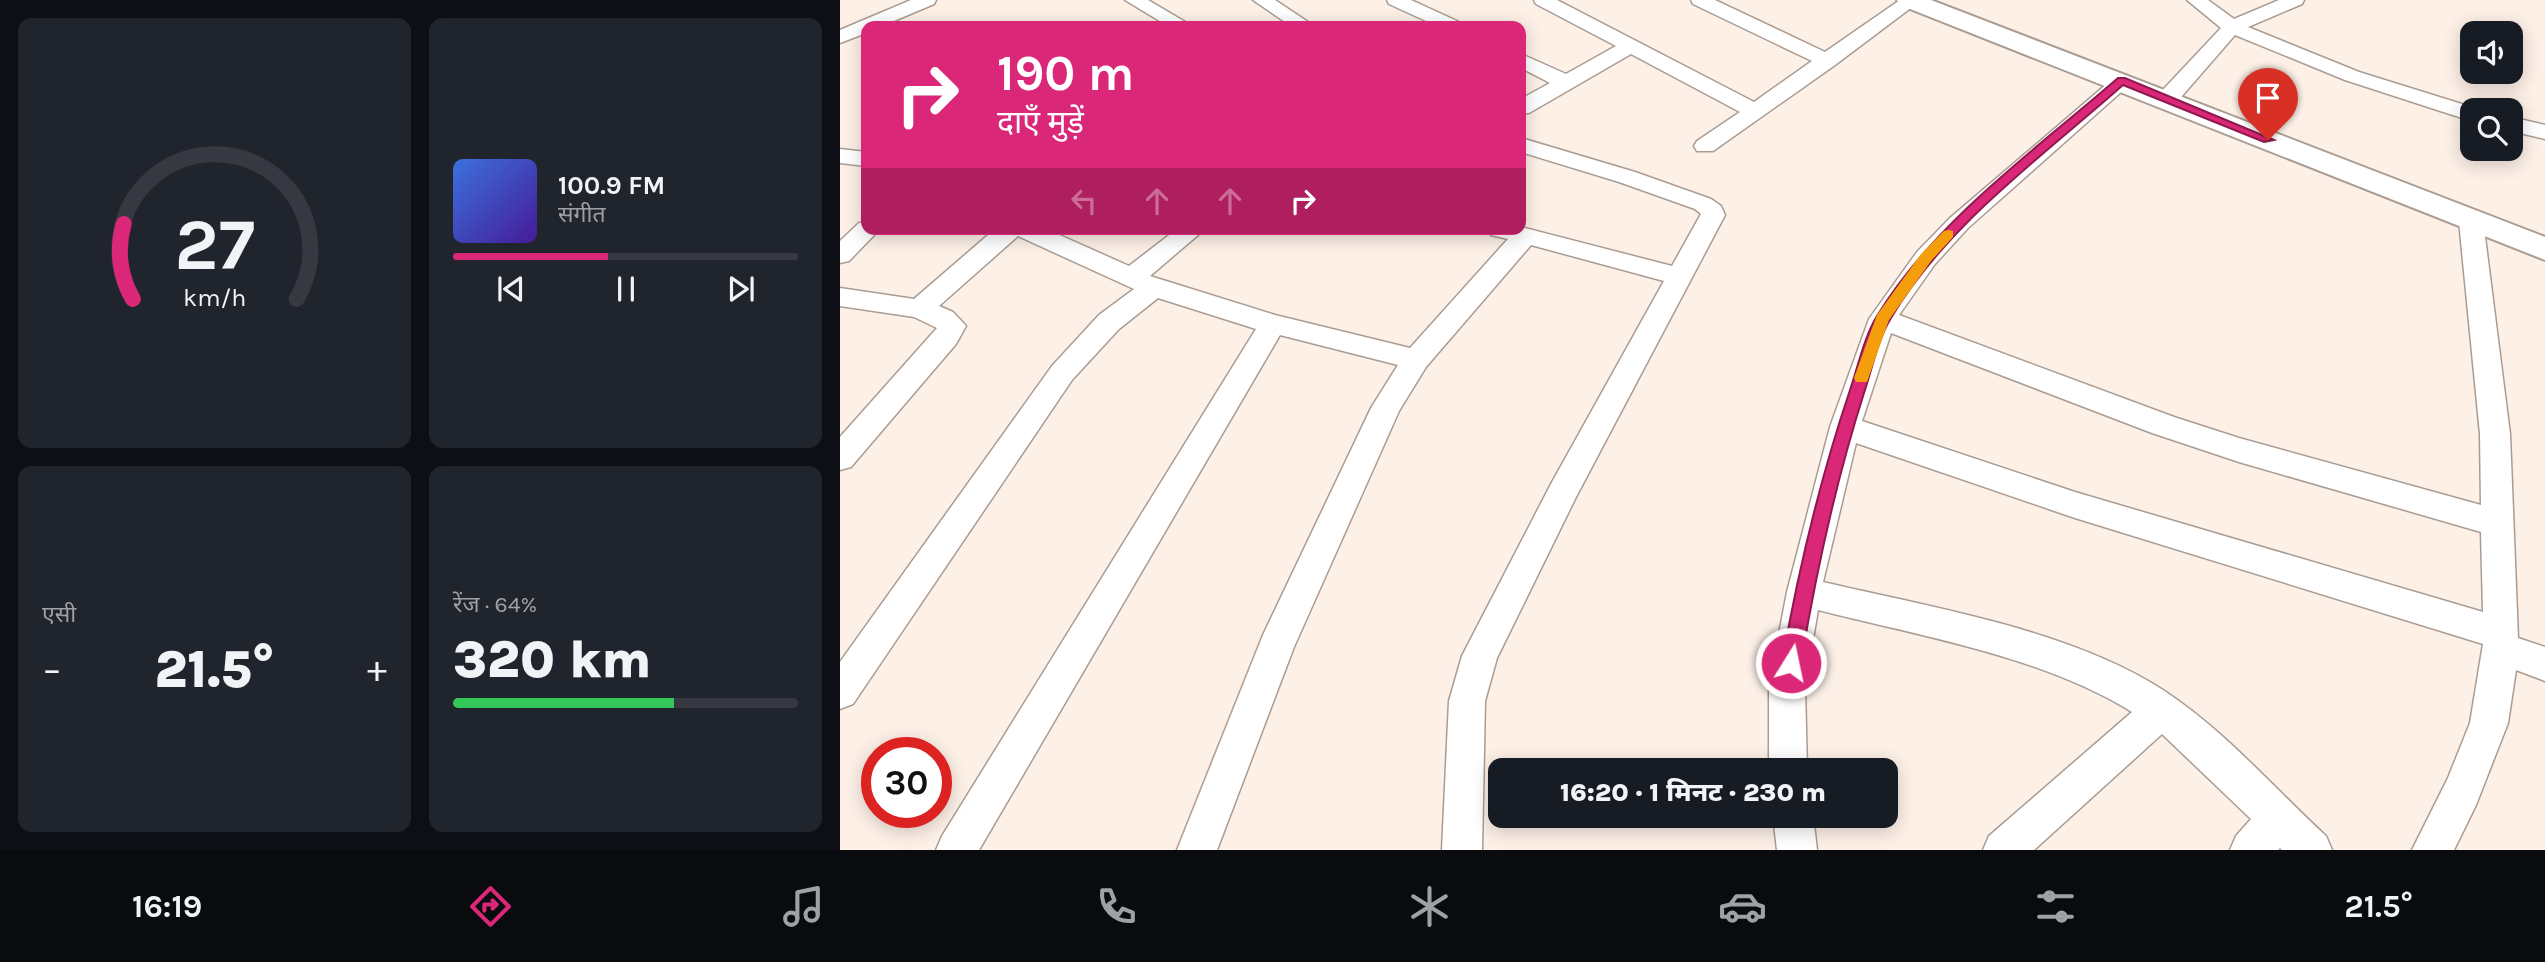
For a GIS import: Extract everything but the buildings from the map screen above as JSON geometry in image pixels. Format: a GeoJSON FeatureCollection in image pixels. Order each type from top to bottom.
{"type":"FeatureCollection","features":[{"type":"Feature","properties":{"kind":"street"},"geometry":{"type":"LineString","coordinates":[[881,21],[927,0]]}},
{"type":"Feature","properties":{"kind":"street"},"geometry":{"type":"LineString","coordinates":[[1134,0],[1173,21]]}},
{"type":"Feature","properties":{"kind":"street"},"geometry":{"type":"LineString","coordinates":[[1262,0],[1296,21]]}},
{"type":"Feature","properties":{"kind":"street"},"geometry":{"type":"LineString","coordinates":[[1396,0],[1441,21]]}},
{"type":"Feature","properties":{"kind":"street"},"geometry":{"type":"LineString","coordinates":[[1543,0],[1755,111]]}},
{"type":"Feature","properties":{"kind":"street"},"geometry":{"type":"LineString","coordinates":[[1700,0],[1828,61]]}},
{"type":"Feature","properties":{"kind":"street"},"geometry":{"type":"LineString","coordinates":[[2196,0],[2232,27],[2351,76],[2460,110]]}},
{"type":"Feature","properties":{"kind":"street"},"geometry":{"type":"LineString","coordinates":[[2166,99],[2232,27],[2295,0]]}},
{"type":"Feature","properties":{"kind":"street"},"geometry":{"type":"LineString","coordinates":[[1704,146],[1910,1],[2122,81],[2545,249]]}},
{"type":"Feature","properties":{"kind":"street"},"geometry":{"type":"LineString","coordinates":[[1526,105],[1631,46]]}},
{"type":"Feature","properties":{"kind":"street"},"geometry":{"type":"LineString","coordinates":[[1526,62],[1565,82]]}},
{"type":"Feature","properties":{"kind":"street"},"geometry":{"type":"LineString","coordinates":[[1788,758],[1787,687],[1804,592],[1845,428],[1882,319],[1926,258],[1959,223],[2122,81]]}},
{"type":"Feature","properties":{"kind":"street"},"geometry":{"type":"LineString","coordinates":[[2523,127],[2545,132]]}},
{"type":"Feature","properties":{"kind":"street"},"geometry":{"type":"LineString","coordinates":[[1462,850],[1467,701],[1480,656],[1562,493],[1713,215],[1708,206],[1627,177],[1526,147]]}},
{"type":"Feature","properties":{"kind":"street"},"geometry":{"type":"LineString","coordinates":[[840,156],[861,158]]}},
{"type":"Feature","properties":{"kind":"street"},"geometry":{"type":"LineString","coordinates":[[2432,850],[2462,791],[2489,723],[2500,641],[2495,434],[2471,220]]}},
{"type":"Feature","properties":{"kind":"street"},"geometry":{"type":"LineString","coordinates":[[840,255],[862,235]]}},
{"type":"Feature","properties":{"kind":"street"},"geometry":{"type":"LineString","coordinates":[[919,309],[1003,235]]}},
{"type":"Feature","properties":{"kind":"street"},"geometry":{"type":"LineString","coordinates":[[1037,235],[1143,282],[1273,324],[1416,360]]}},
{"type":"Feature","properties":{"kind":"street"},"geometry":{"type":"LineString","coordinates":[[840,692],[1062,373],[1187,235]]}},
{"type":"Feature","properties":{"kind":"street"},"geometry":{"type":"LineString","coordinates":[[1197,850],[1276,647],[1386,408],[1416,360],[1510,235]]}},
{"type":"Feature","properties":{"kind":"street"},"geometry":{"type":"LineString","coordinates":[[1520,235],[1680,277]]}},
{"type":"Feature","properties":{"kind":"street"},"geometry":{"type":"LineString","coordinates":[[840,297],[919,309],[948,321],[952,326],[946,337],[840,458]]}},
{"type":"Feature","properties":{"kind":"street"},"geometry":{"type":"LineString","coordinates":[[1882,319],[2151,421],[2226,446],[2312,473],[2498,523]]}},
{"type":"Feature","properties":{"kind":"street"},"geometry":{"type":"LineString","coordinates":[[956,850],[1273,324]]}},
{"type":"Feature","properties":{"kind":"street"},"geometry":{"type":"LineString","coordinates":[[1845,428],[2500,641],[2545,664]]}},
{"type":"Feature","properties":{"kind":"street"},"geometry":{"type":"LineString","coordinates":[[1804,592],[2027,647],[2072,663],[2124,687],[2161,711],[2194,738],[2312,850]]}},
{"type":"Feature","properties":{"kind":"street"},"geometry":{"type":"LineString","coordinates":[[2003,850],[2161,711]]}},
{"type":"Feature","properties":{"kind":"street"},"geometry":{"type":"LineString","coordinates":[[2250,850],[2278,820]]}},
{"type":"Feature","properties":{"kind":"street"},"geometry":{"type":"LineString","coordinates":[[1794,828],[1797,850]]}},
{"type":"Feature","properties":{"kind":"slow traffic"},"geometry":{"type":"LineString","coordinates":[[1861,378],[1882,319],[1926,258],[1948,234]]}},
{"type":"Feature","properties":{"kind":"route"},"geometry":{"type":"LineString","coordinates":[[1791,663],[1804,592],[1845,428],[1864,369],[1882,319],[1926,258],[2008,178],[2122,81],[2268,140]]}}]}
